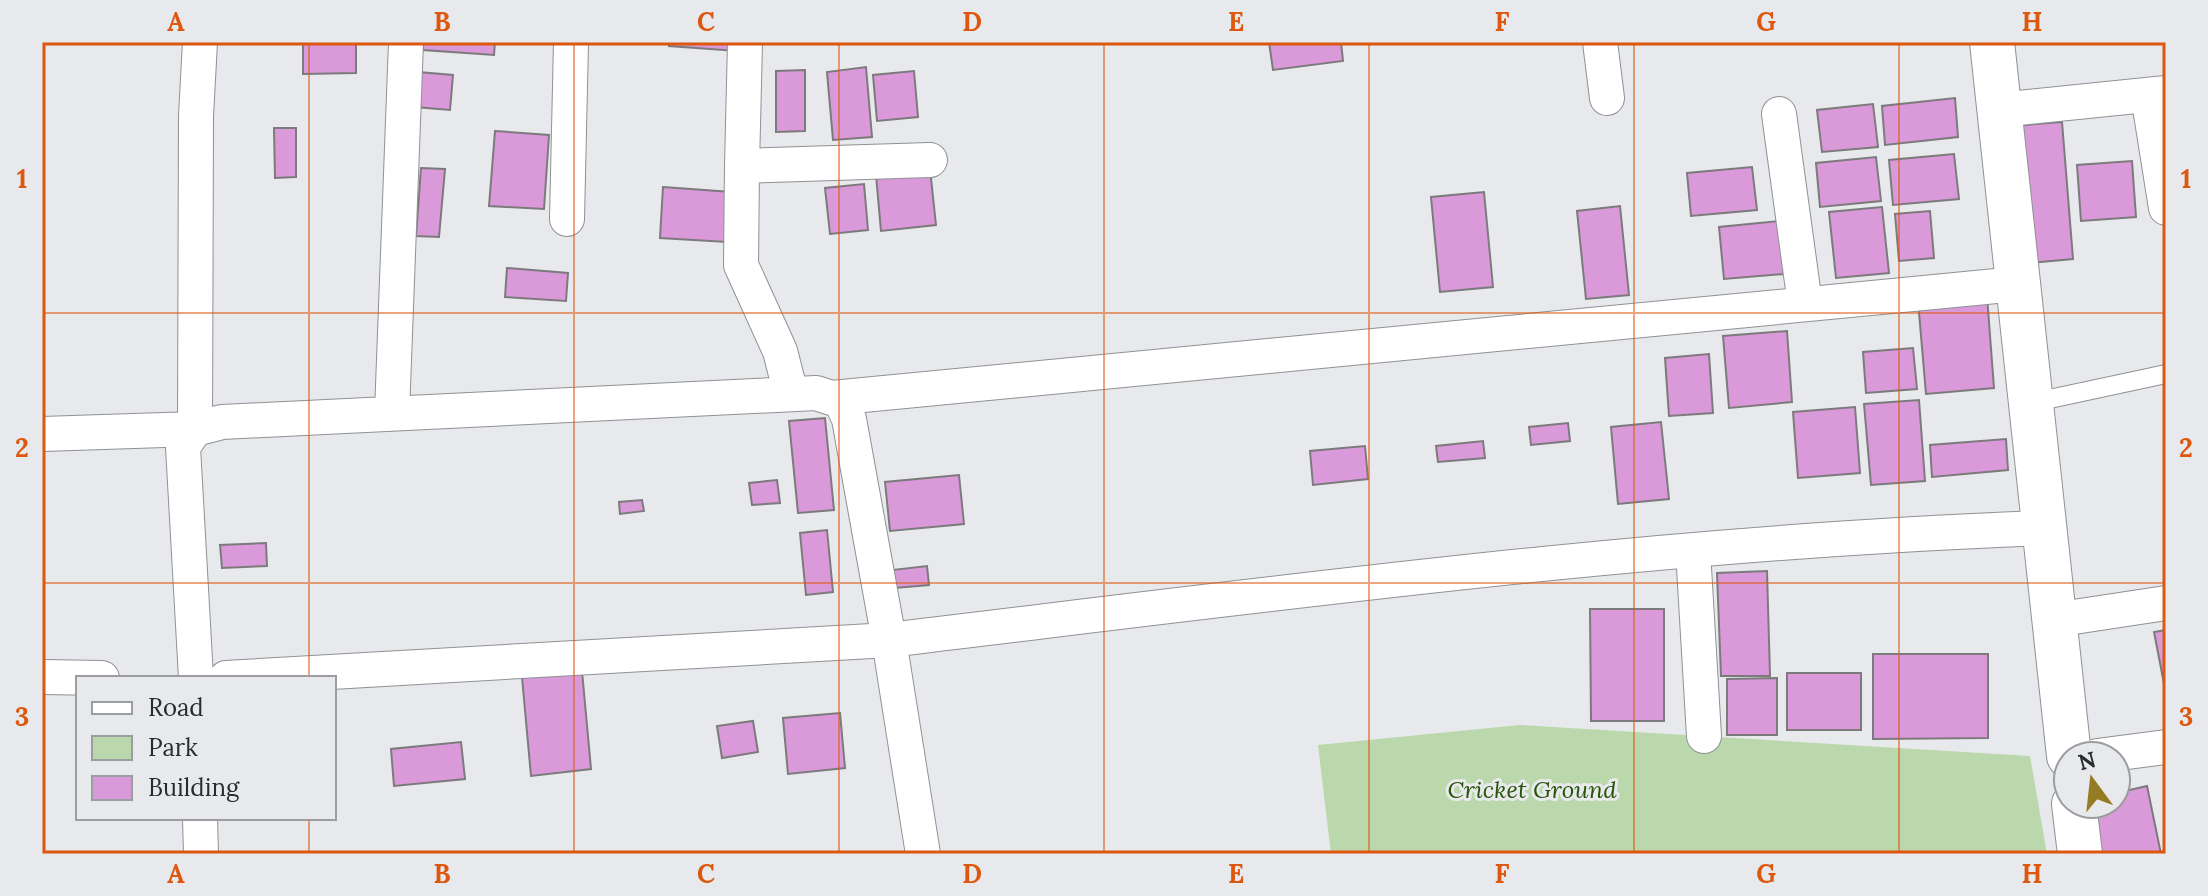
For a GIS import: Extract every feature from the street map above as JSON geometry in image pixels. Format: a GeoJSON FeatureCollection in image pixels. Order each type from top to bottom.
{"type":"FeatureCollection","features":[{"type":"Feature","properties":{"kind":"street"},"geometry":{"type":"LineString","coordinates":[[196,676],[183,447],[195,429],[196,116],[200,42]]}},
{"type":"Feature","properties":{"kind":"street"},"geometry":{"type":"LineString","coordinates":[[392,413],[406,42]]}},
{"type":"Feature","properties":{"kind":"street"},"geometry":{"type":"LineString","coordinates":[[567,219],[571,42]]}},
{"type":"Feature","properties":{"kind":"street"},"geometry":{"type":"LineString","coordinates":[[745,42],[741,265],[780,351],[791,394]]}},
{"type":"Feature","properties":{"kind":"street"},"geometry":{"type":"LineString","coordinates":[[1600,42],[1607,98]]}},
{"type":"Feature","properties":{"kind":"street"},"geometry":{"type":"LineString","coordinates":[[1992,42],[2067,740]]}},
{"type":"Feature","properties":{"kind":"street"},"geometry":{"type":"LineString","coordinates":[[1999,110],[2157,94],[2166,208]]}},
{"type":"Feature","properties":{"kind":"street"},"geometry":{"type":"LineString","coordinates":[[1779,114],[1805,304]]}},
{"type":"Feature","properties":{"kind":"street"},"geometry":{"type":"LineString","coordinates":[[742,166],[930,160]]}},
{"type":"Feature","properties":{"kind":"street"},"geometry":{"type":"LineString","coordinates":[[832,398],[2017,284]]}},
{"type":"Feature","properties":{"kind":"street"},"geometry":{"type":"LineString","coordinates":[[42,434],[195,429],[222,422],[791,394],[816,393],[841,401],[849,419],[923,854]]}},
{"type":"Feature","properties":{"kind":"street"},"geometry":{"type":"LineString","coordinates":[[261,676],[889,640],[1559,561],[1904,533],[2044,528]]}},
{"type":"Feature","properties":{"kind":"street"},"geometry":{"type":"LineString","coordinates":[[1693,551],[1704,736]]}},
{"type":"Feature","properties":{"kind":"street"},"geometry":{"type":"LineString","coordinates":[[2054,620],[2166,603]]}},
{"type":"Feature","properties":{"kind":"street"},"geometry":{"type":"LineString","coordinates":[[42,677],[76,678]]}},
{"type":"Feature","properties":{"kind":"street"},"geometry":{"type":"LineString","coordinates":[[2132,751],[2166,747]]}},
{"type":"Feature","properties":{"kind":"street"},"geometry":{"type":"LineString","coordinates":[[200,820],[201,854]]}},
{"type":"Feature","properties":{"kind":"street"},"geometry":{"type":"LineString","coordinates":[[2076,820],[2080,854]]}},
{"type":"Feature","properties":{"kind":"lane"},"geometry":{"type":"LineString","coordinates":[[2031,403],[2166,374]]}},
{"type":"Feature","properties":{"kind":"green space","name":"Cricket Ground"},"geometry":{"type":"Polygon","coordinates":[[[1520,725],[2030,756],[2047,854],[1331,854],[1318,745],[1520,725]]]}},
{"type":"Feature","properties":{"kind":"building"},"geometry":{"type":"Polygon","coordinates":[[[303,42],[356,42],[356,73],[303,74],[303,42]]]}},
{"type":"Feature","properties":{"kind":"building"},"geometry":{"type":"Polygon","coordinates":[[[423,42],[495,42],[494,55],[423,50],[423,42]]]}},
{"type":"Feature","properties":{"kind":"building"},"geometry":{"type":"Polygon","coordinates":[[[669,42],[738,42],[737,51],[669,46],[669,42]]]}},
{"type":"Feature","properties":{"kind":"building"},"geometry":{"type":"Polygon","coordinates":[[[1269,42],[1341,42],[1343,61],[1273,70],[1269,42]]]}},
{"type":"Feature","properties":{"kind":"building"},"geometry":{"type":"Polygon","coordinates":[[[866,67],[872,137],[833,140],[827,72],[866,67]]]}},
{"type":"Feature","properties":{"kind":"building"},"geometry":{"type":"Polygon","coordinates":[[[805,70],[805,131],[776,132],[776,71],[805,70]]]}},
{"type":"Feature","properties":{"kind":"building"},"geometry":{"type":"Polygon","coordinates":[[[914,71],[918,117],[877,121],[873,75],[914,71]]]}},
{"type":"Feature","properties":{"kind":"building"},"geometry":{"type":"Polygon","coordinates":[[[418,72],[453,75],[450,110],[415,107],[418,72]]]}},
{"type":"Feature","properties":{"kind":"building"},"geometry":{"type":"Polygon","coordinates":[[[1955,98],[1958,137],[1885,145],[1882,106],[1955,98]]]}},
{"type":"Feature","properties":{"kind":"building"},"geometry":{"type":"Polygon","coordinates":[[[1873,104],[1878,147],[1822,152],[1817,110],[1873,104]]]}},
{"type":"Feature","properties":{"kind":"building"},"geometry":{"type":"Polygon","coordinates":[[[2062,122],[2073,259],[2020,264],[2010,126],[2062,122]]]}},
{"type":"Feature","properties":{"kind":"building"},"geometry":{"type":"Polygon","coordinates":[[[274,128],[296,128],[296,177],[275,178],[274,128]]]}},
{"type":"Feature","properties":{"kind":"building"},"geometry":{"type":"Polygon","coordinates":[[[495,131],[549,135],[544,209],[489,206],[495,131]]]}},
{"type":"Feature","properties":{"kind":"building"},"geometry":{"type":"Polygon","coordinates":[[[1954,154],[1959,199],[1893,205],[1889,160],[1954,154]]]}},
{"type":"Feature","properties":{"kind":"building"},"geometry":{"type":"Polygon","coordinates":[[[1876,157],[1881,201],[1820,207],[1816,163],[1876,157]]]}},
{"type":"Feature","properties":{"kind":"building"},"geometry":{"type":"Polygon","coordinates":[[[2132,161],[2136,217],[2081,221],[2077,165],[2132,161]]]}},
{"type":"Feature","properties":{"kind":"building"},"geometry":{"type":"Polygon","coordinates":[[[1752,167],[1757,210],[1691,216],[1687,173],[1752,167]]]}},
{"type":"Feature","properties":{"kind":"building"},"geometry":{"type":"Polygon","coordinates":[[[421,168],[445,169],[439,237],[416,236],[421,168]]]}},
{"type":"Feature","properties":{"kind":"building"},"geometry":{"type":"Polygon","coordinates":[[[930,169],[936,225],[881,231],[876,175],[930,169]]]}},
{"type":"Feature","properties":{"kind":"building"},"geometry":{"type":"Polygon","coordinates":[[[864,184],[868,230],[830,234],[825,188],[864,184]]]}},
{"type":"Feature","properties":{"kind":"building"},"geometry":{"type":"Polygon","coordinates":[[[663,187],[731,192],[727,242],[660,238],[663,187]]]}},
{"type":"Feature","properties":{"kind":"building"},"geometry":{"type":"Polygon","coordinates":[[[1484,192],[1493,287],[1440,292],[1431,197],[1484,192]]]}},
{"type":"Feature","properties":{"kind":"building"},"geometry":{"type":"Polygon","coordinates":[[[1620,206],[1629,295],[1586,299],[1577,211],[1620,206]]]}},
{"type":"Feature","properties":{"kind":"building"},"geometry":{"type":"Polygon","coordinates":[[[1882,207],[1889,273],[1836,278],[1829,212],[1882,207]]]}},
{"type":"Feature","properties":{"kind":"building"},"geometry":{"type":"Polygon","coordinates":[[[1930,211],[1934,258],[1899,261],[1895,214],[1930,211]]]}},
{"type":"Feature","properties":{"kind":"building"},"geometry":{"type":"Polygon","coordinates":[[[1779,221],[1784,274],[1724,279],[1719,227],[1779,221]]]}},
{"type":"Feature","properties":{"kind":"building"},"geometry":{"type":"Polygon","coordinates":[[[507,268],[568,273],[566,301],[505,297],[507,268]]]}},
{"type":"Feature","properties":{"kind":"building"},"geometry":{"type":"Polygon","coordinates":[[[1987,296],[1994,388],[1926,394],[1918,301],[1987,296]]]}},
{"type":"Feature","properties":{"kind":"building"},"geometry":{"type":"Polygon","coordinates":[[[1787,331],[1792,402],[1729,408],[1723,336],[1787,331]]]}},
{"type":"Feature","properties":{"kind":"building"},"geometry":{"type":"Polygon","coordinates":[[[1913,348],[1917,389],[1866,393],[1863,352],[1913,348]]]}},
{"type":"Feature","properties":{"kind":"building"},"geometry":{"type":"Polygon","coordinates":[[[1709,354],[1713,413],[1669,416],[1665,358],[1709,354]]]}},
{"type":"Feature","properties":{"kind":"building"},"geometry":{"type":"Polygon","coordinates":[[[1919,400],[1925,481],[1871,485],[1864,404],[1919,400]]]}},
{"type":"Feature","properties":{"kind":"building"},"geometry":{"type":"Polygon","coordinates":[[[1855,407],[1860,473],[1798,478],[1793,412],[1855,407]]]}},
{"type":"Feature","properties":{"kind":"building"},"geometry":{"type":"Polygon","coordinates":[[[825,418],[834,510],[798,513],[789,421],[825,418]]]}},
{"type":"Feature","properties":{"kind":"building"},"geometry":{"type":"Polygon","coordinates":[[[1661,422],[1669,499],[1618,504],[1611,427],[1661,422]]]}},
{"type":"Feature","properties":{"kind":"building"},"geometry":{"type":"Polygon","coordinates":[[[1568,423],[1570,441],[1531,445],[1529,427],[1568,423]]]}},
{"type":"Feature","properties":{"kind":"building"},"geometry":{"type":"Polygon","coordinates":[[[2006,439],[2008,470],[1932,477],[1930,445],[2006,439]]]}},
{"type":"Feature","properties":{"kind":"building"},"geometry":{"type":"Polygon","coordinates":[[[1483,441],[1485,458],[1438,462],[1436,446],[1483,441]]]}},
{"type":"Feature","properties":{"kind":"building"},"geometry":{"type":"Polygon","coordinates":[[[1365,446],[1368,479],[1313,485],[1310,451],[1365,446]]]}},
{"type":"Feature","properties":{"kind":"building"},"geometry":{"type":"Polygon","coordinates":[[[959,475],[964,524],[890,531],[885,482],[959,475]]]}},
{"type":"Feature","properties":{"kind":"building"},"geometry":{"type":"Polygon","coordinates":[[[777,480],[780,503],[752,505],[749,483],[777,480]]]}},
{"type":"Feature","properties":{"kind":"building"},"geometry":{"type":"Polygon","coordinates":[[[642,500],[644,511],[620,514],[619,502],[642,500]]]}},
{"type":"Feature","properties":{"kind":"building"},"geometry":{"type":"Polygon","coordinates":[[[827,530],[833,592],[806,595],[800,533],[827,530]]]}},
{"type":"Feature","properties":{"kind":"building"},"geometry":{"type":"Polygon","coordinates":[[[266,543],[267,566],[222,568],[220,545],[266,543]]]}},
{"type":"Feature","properties":{"kind":"building"},"geometry":{"type":"Polygon","coordinates":[[[927,566],[929,585],[895,588],[892,570],[927,566]]]}},
{"type":"Feature","properties":{"kind":"building"},"geometry":{"type":"Polygon","coordinates":[[[1767,571],[1770,676],[1721,676],[1717,573],[1767,571]]]}},
{"type":"Feature","properties":{"kind":"building"},"geometry":{"type":"Polygon","coordinates":[[[1590,609],[1664,609],[1664,721],[1591,721],[1590,609]]]}},
{"type":"Feature","properties":{"kind":"building"},"geometry":{"type":"Polygon","coordinates":[[[2166,630],[2166,694],[2154,632],[2166,630]]]}},
{"type":"Feature","properties":{"kind":"building"},"geometry":{"type":"Polygon","coordinates":[[[1873,654],[1988,654],[1988,738],[1873,739],[1873,654]]]}},
{"type":"Feature","properties":{"kind":"building"},"geometry":{"type":"Polygon","coordinates":[[[582,671],[591,769],[531,776],[522,677],[582,671]]]}},
{"type":"Feature","properties":{"kind":"building"},"geometry":{"type":"Polygon","coordinates":[[[1787,673],[1861,673],[1861,730],[1787,730],[1787,673]]]}},
{"type":"Feature","properties":{"kind":"building"},"geometry":{"type":"Polygon","coordinates":[[[1777,678],[1777,735],[1727,735],[1727,679],[1777,678]]]}},
{"type":"Feature","properties":{"kind":"building"},"geometry":{"type":"Polygon","coordinates":[[[840,713],[845,768],[788,774],[783,718],[840,713]]]}},
{"type":"Feature","properties":{"kind":"building"},"geometry":{"type":"Polygon","coordinates":[[[753,721],[758,752],[722,758],[717,726],[753,721]]]}},
{"type":"Feature","properties":{"kind":"building"},"geometry":{"type":"Polygon","coordinates":[[[461,742],[465,779],[394,786],[391,749],[461,742]]]}},
{"type":"Feature","properties":{"kind":"building"},"geometry":{"type":"Polygon","coordinates":[[[2147,786],[2161,854],[2097,854],[2090,820],[2132,820],[2132,789],[2147,786]]]}}]}
